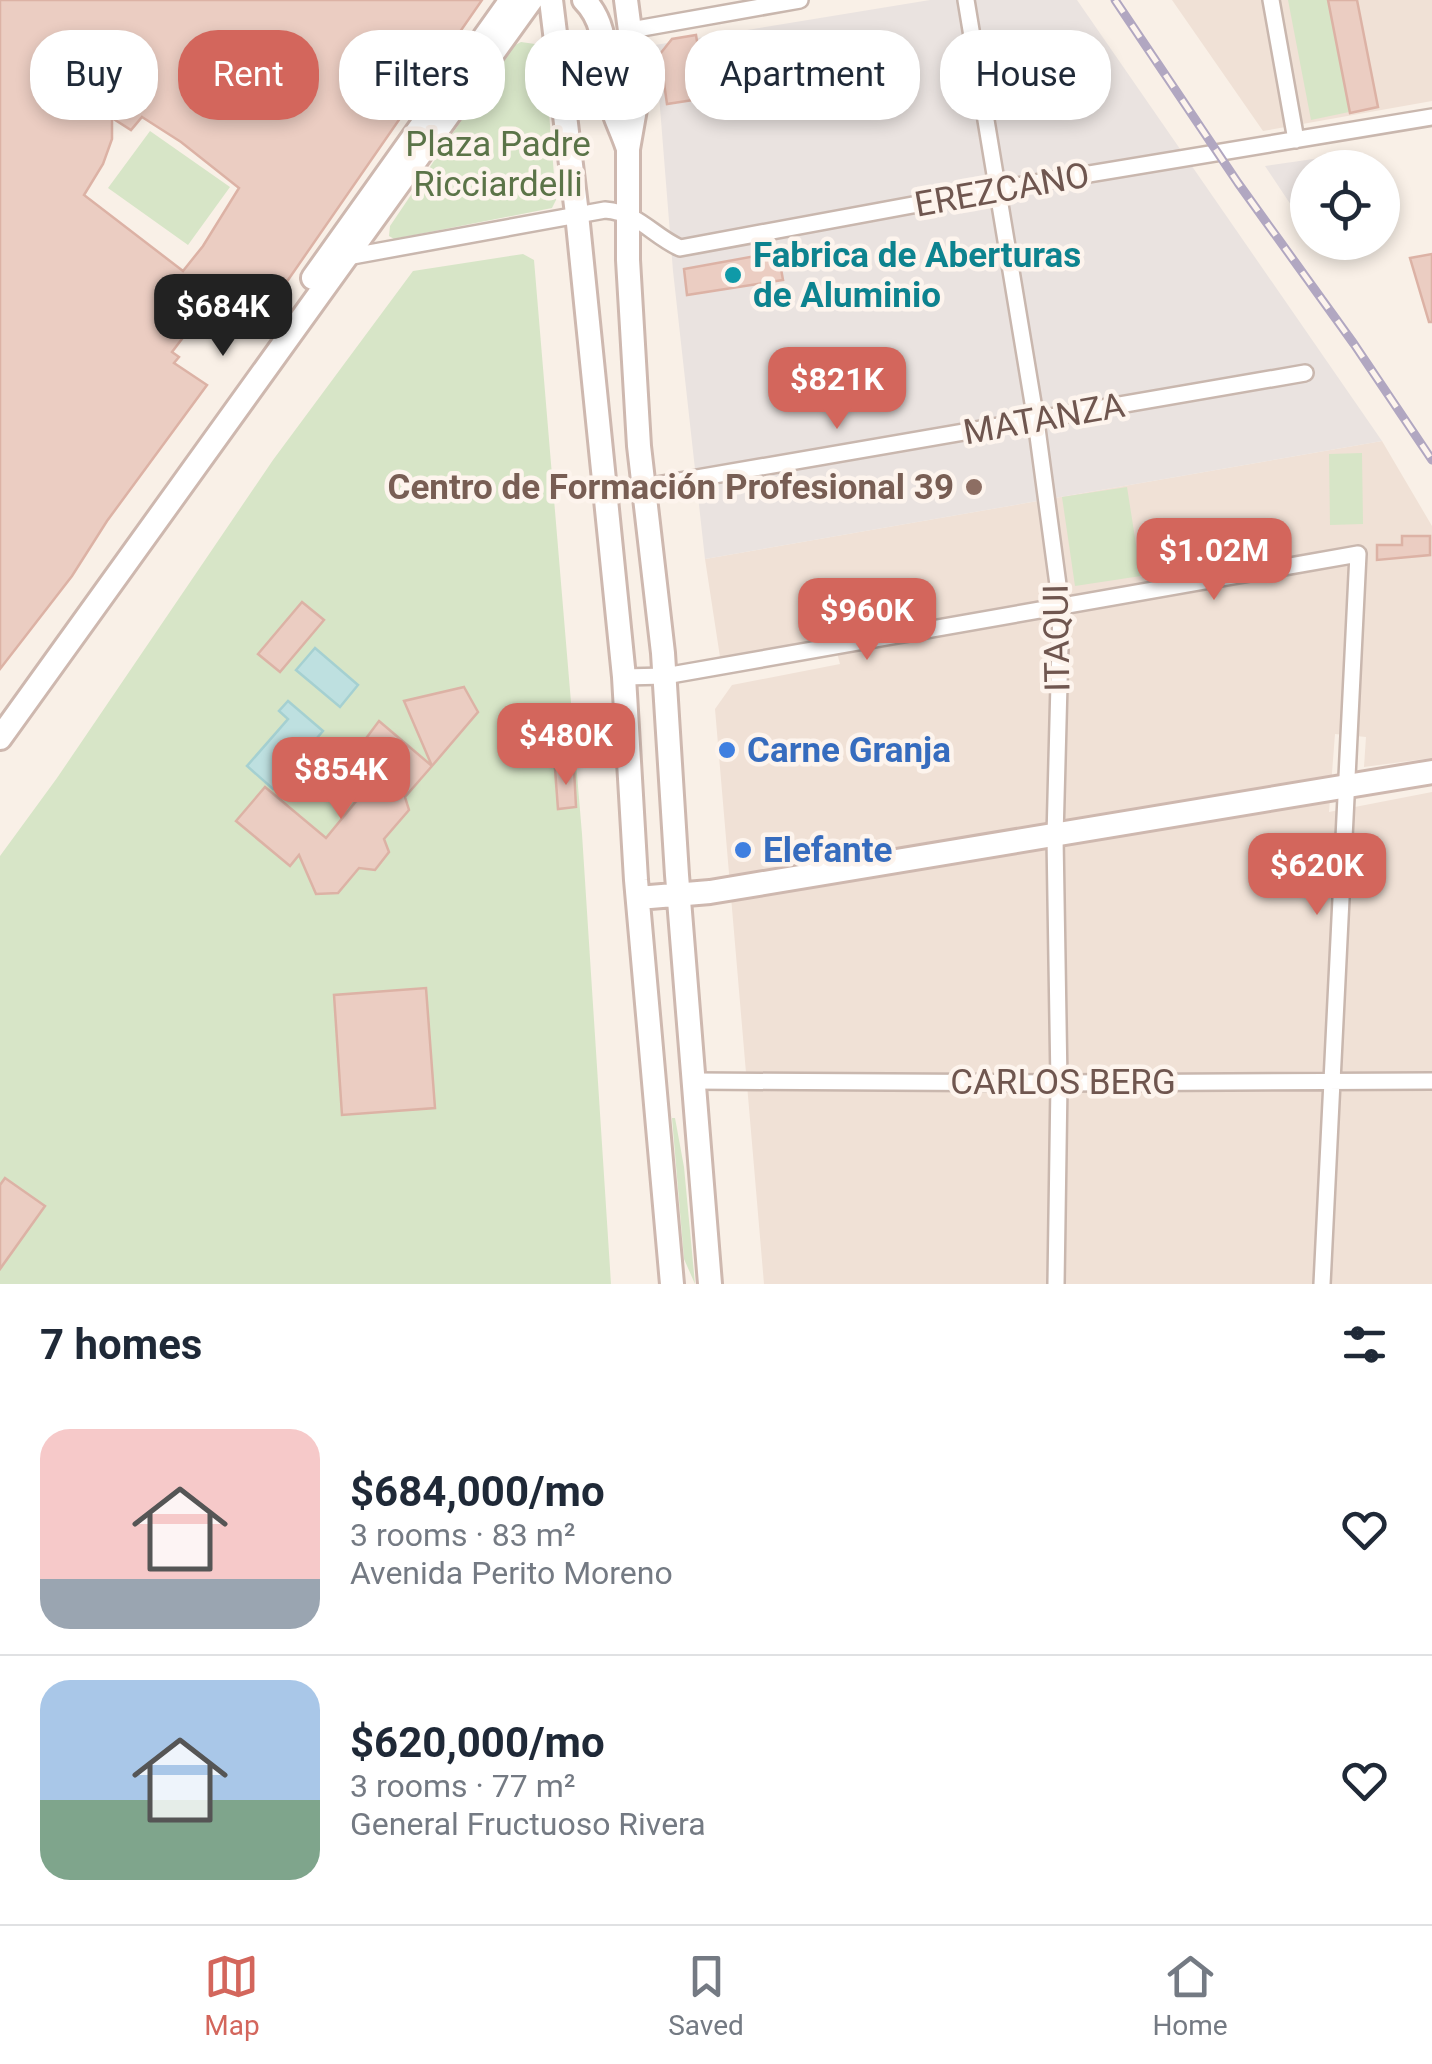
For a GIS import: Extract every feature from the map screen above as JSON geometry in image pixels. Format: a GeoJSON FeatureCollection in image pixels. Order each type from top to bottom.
{"type":"FeatureCollection","features":[{"type":"Feature","properties":{"kind":"main road"},"geometry":{"type":"LineString","coordinates":[[0,716],[511,0]]}},
{"type":"Feature","properties":{"kind":"main road"},"geometry":{"type":"LineString","coordinates":[[0,738],[531,0]]}},
{"type":"Feature","properties":{"kind":"main road"},"geometry":{"type":"LineString","coordinates":[[551,0],[624,677],[638,898],[672,1284]]}},
{"type":"Feature","properties":{"kind":"main road"},"geometry":{"type":"LineString","coordinates":[[584,0],[601,25],[610,100],[628,149]]}},
{"type":"Feature","properties":{"kind":"main road"},"geometry":{"type":"LineString","coordinates":[[626,0],[630,30]]}},
{"type":"Feature","properties":{"kind":"main road"},"geometry":{"type":"LineString","coordinates":[[633,120],[628,149],[628,260],[638,427],[665,676],[710,1284]]}},
{"type":"Feature","properties":{"kind":"main road"},"geometry":{"type":"LineString","coordinates":[[638,898],[680,897],[1432,772]]}},
{"type":"Feature","properties":{"kind":"street"},"geometry":{"type":"LineString","coordinates":[[630,30],[800,0]]}},
{"type":"Feature","properties":{"kind":"street","name":"ITAQUI"},"geometry":{"type":"LineString","coordinates":[[966,0],[1036,421],[1062,607],[1055,837],[1059,1084],[1056,1284]]}},
{"type":"Feature","properties":{"kind":"street"},"geometry":{"type":"LineString","coordinates":[[1272,0],[1296,140]]}},
{"type":"Feature","properties":{"kind":"street","name":"EREZCANO"},"geometry":{"type":"LineString","coordinates":[[628,212],[680,248],[999,189],[1432,118]]}},
{"type":"Feature","properties":{"kind":"street"},"geometry":{"type":"LineString","coordinates":[[347,258],[576,214],[628,212]]}},
{"type":"Feature","properties":{"kind":"street","name":"MATANZA"},"geometry":{"type":"LineString","coordinates":[[604,491],[1036,421],[1305,372]]}},
{"type":"Feature","properties":{"kind":"street"},"geometry":{"type":"LineString","coordinates":[[624,677],[665,676],[1358,554],[1322,1284]]}},
{"type":"Feature","properties":{"kind":"street","name":"CARLOS BERG"},"geometry":{"type":"LineString","coordinates":[[694,1080],[1059,1084],[1432,1081]]}},
{"type":"Feature","properties":{"kind":"shaded area"},"geometry":{"type":"Polygon","coordinates":[[[930,0],[1077,0],[1098,30],[940,30],[940,120],[1111,120],[1111,49],[1382,441],[705,559],[673,271],[661,120],[665,120],[665,43],[685,40],[685,120],[920,120],[920,30],[747,30],[930,0]]]}},
{"type":"Feature","properties":{"kind":"shaded area"},"geometry":{"type":"Polygon","coordinates":[[[1172,0],[1432,0],[1432,101],[1263,131],[1172,0]]]}},
{"type":"Feature","properties":{"kind":"shaded area"},"geometry":{"type":"Polygon","coordinates":[[[1290,162],[1290,204],[1265,166],[1290,162]]]}},
{"type":"Feature","properties":{"kind":"shaded area"},"geometry":{"type":"Polygon","coordinates":[[[1382,441],[1432,526],[1432,758],[1364,767],[1366,737],[1335,734],[1329,812],[1432,792],[1432,1284],[764,1284],[715,709],[732,685],[840,664],[833,637],[720,657],[705,559],[1382,441]]]}},
{"type":"Feature","properties":{"kind":"green space"},"geometry":{"type":"Polygon","coordinates":[[[1288,0],[1328,0],[1349,112],[1311,120],[1288,0]]]}},
{"type":"Feature","properties":{"kind":"green space","name":"Plaza Padre Ricciardelli"},"geometry":{"type":"Polygon","coordinates":[[[525,43],[525,120],[550,120],[556,200],[552,208],[394,239],[389,236],[390,226],[462,120],[505,120],[505,56],[511,47],[525,43]]]}},
{"type":"Feature","properties":{"kind":"green space"},"geometry":{"type":"Polygon","coordinates":[[[150,131],[230,187],[188,245],[108,188],[150,131]]]}},
{"type":"Feature","properties":{"kind":"green space"},"geometry":{"type":"Polygon","coordinates":[[[523,254],[534,260],[582,834],[611,1284],[0,1284],[0,856],[273,460],[413,271],[523,254]]]}},
{"type":"Feature","properties":{"kind":"green space"},"geometry":{"type":"Polygon","coordinates":[[[1362,453],[1363,524],[1330,525],[1329,454],[1362,453]]]}},
{"type":"Feature","properties":{"kind":"green space"},"geometry":{"type":"Polygon","coordinates":[[[1127,487],[1141,576],[1075,586],[1062,497],[1127,487]]]}},
{"type":"Feature","properties":{"kind":"green space"},"geometry":{"type":"Polygon","coordinates":[[[672,1118],[684,1167],[695,1284],[684,1259],[672,1118]]]}},
{"type":"Feature","properties":{"kind":"water"},"geometry":{"type":"Polygon","coordinates":[[[315,648],[358,685],[340,707],[296,670],[315,648]]]}},
{"type":"Feature","properties":{"kind":"water"},"geometry":{"type":"Polygon","coordinates":[[[288,701],[323,731],[273,789],[247,766],[288,719],[279,711],[288,701]]]}},
{"type":"Feature","properties":{"kind":"building"},"geometry":{"type":"Polygon","coordinates":[[[0,0],[482,0],[461,30],[339,30],[339,120],[399,120],[261,319],[234,298],[215,323],[179,295],[165,313],[188,331],[172,352],[179,357],[174,363],[207,385],[107,521],[72,576],[0,669],[0,0]],[[30,30],[30,120],[112,120],[112,139],[103,164],[84,195],[183,271],[239,188],[147,120],[158,120],[158,30],[30,30]]]}},
{"type":"Feature","properties":{"kind":"building"},"geometry":{"type":"Polygon","coordinates":[[[1328,0],[1357,0],[1378,107],[1350,113],[1328,0]]]}},
{"type":"Feature","properties":{"kind":"building"},"geometry":{"type":"Polygon","coordinates":[[[685,37],[685,101],[667,104],[665,48],[672,39],[685,37]]]}},
{"type":"Feature","properties":{"kind":"building"},"geometry":{"type":"Polygon","coordinates":[[[115,120],[139,120],[131,130],[115,120]]]}},
{"type":"Feature","properties":{"kind":"building","name":"Fabrica de Aberturas de Aluminio"},"geometry":{"type":"Polygon","coordinates":[[[778,252],[783,280],[687,295],[684,269],[778,252]]]}},
{"type":"Feature","properties":{"kind":"building"},"geometry":{"type":"Polygon","coordinates":[[[1432,254],[1432,322],[1429,322],[1410,258],[1432,254]]]}},
{"type":"Feature","properties":{"kind":"building"},"geometry":{"type":"Polygon","coordinates":[[[1402,536],[1430,536],[1430,555],[1377,560],[1377,545],[1402,545],[1402,536]]]}},
{"type":"Feature","properties":{"kind":"building"},"geometry":{"type":"Polygon","coordinates":[[[302,602],[324,620],[280,672],[258,654],[302,602]]]}},
{"type":"Feature","properties":{"kind":"building"},"geometry":{"type":"Polygon","coordinates":[[[464,687],[478,712],[432,766],[404,701],[464,687]]]}},
{"type":"Feature","properties":{"kind":"building"},"geometry":{"type":"Polygon","coordinates":[[[379,721],[432,766],[405,797],[409,810],[384,839],[389,852],[375,870],[359,868],[338,893],[316,894],[299,855],[290,866],[236,821],[265,787],[326,838],[372,782],[388,780],[398,765],[367,737],[379,721]]]}},
{"type":"Feature","properties":{"kind":"building"},"geometry":{"type":"Polygon","coordinates":[[[574,768],[576,807],[558,809],[555,769],[574,768]]]}},
{"type":"Feature","properties":{"kind":"building"},"geometry":{"type":"Polygon","coordinates":[[[426,988],[435,1108],[342,1115],[334,995],[426,988]]]}},
{"type":"Feature","properties":{"kind":"building"},"geometry":{"type":"Polygon","coordinates":[[[5,1178],[45,1206],[0,1269],[0,1185],[5,1178]]]}},
{"type":"Feature","properties":{"kind":"railway"},"geometry":{"type":"LineString","coordinates":[[1115,0],[1432,460]]}},
{"type":"Feature","properties":{"kind":"place","name":"Fabrica de Aberturas de Aluminio"},"geometry":{"type":"Point","coordinates":[733,275]}},
{"type":"Feature","properties":{"kind":"place","name":"Centro de Formación Profesional 39"},"geometry":{"type":"Point","coordinates":[974,487]}},
{"type":"Feature","properties":{"kind":"place","name":"Carne Granja"},"geometry":{"type":"Point","coordinates":[727,750]}},
{"type":"Feature","properties":{"kind":"place","name":"Elefante"},"geometry":{"type":"Point","coordinates":[743,850]}}]}
